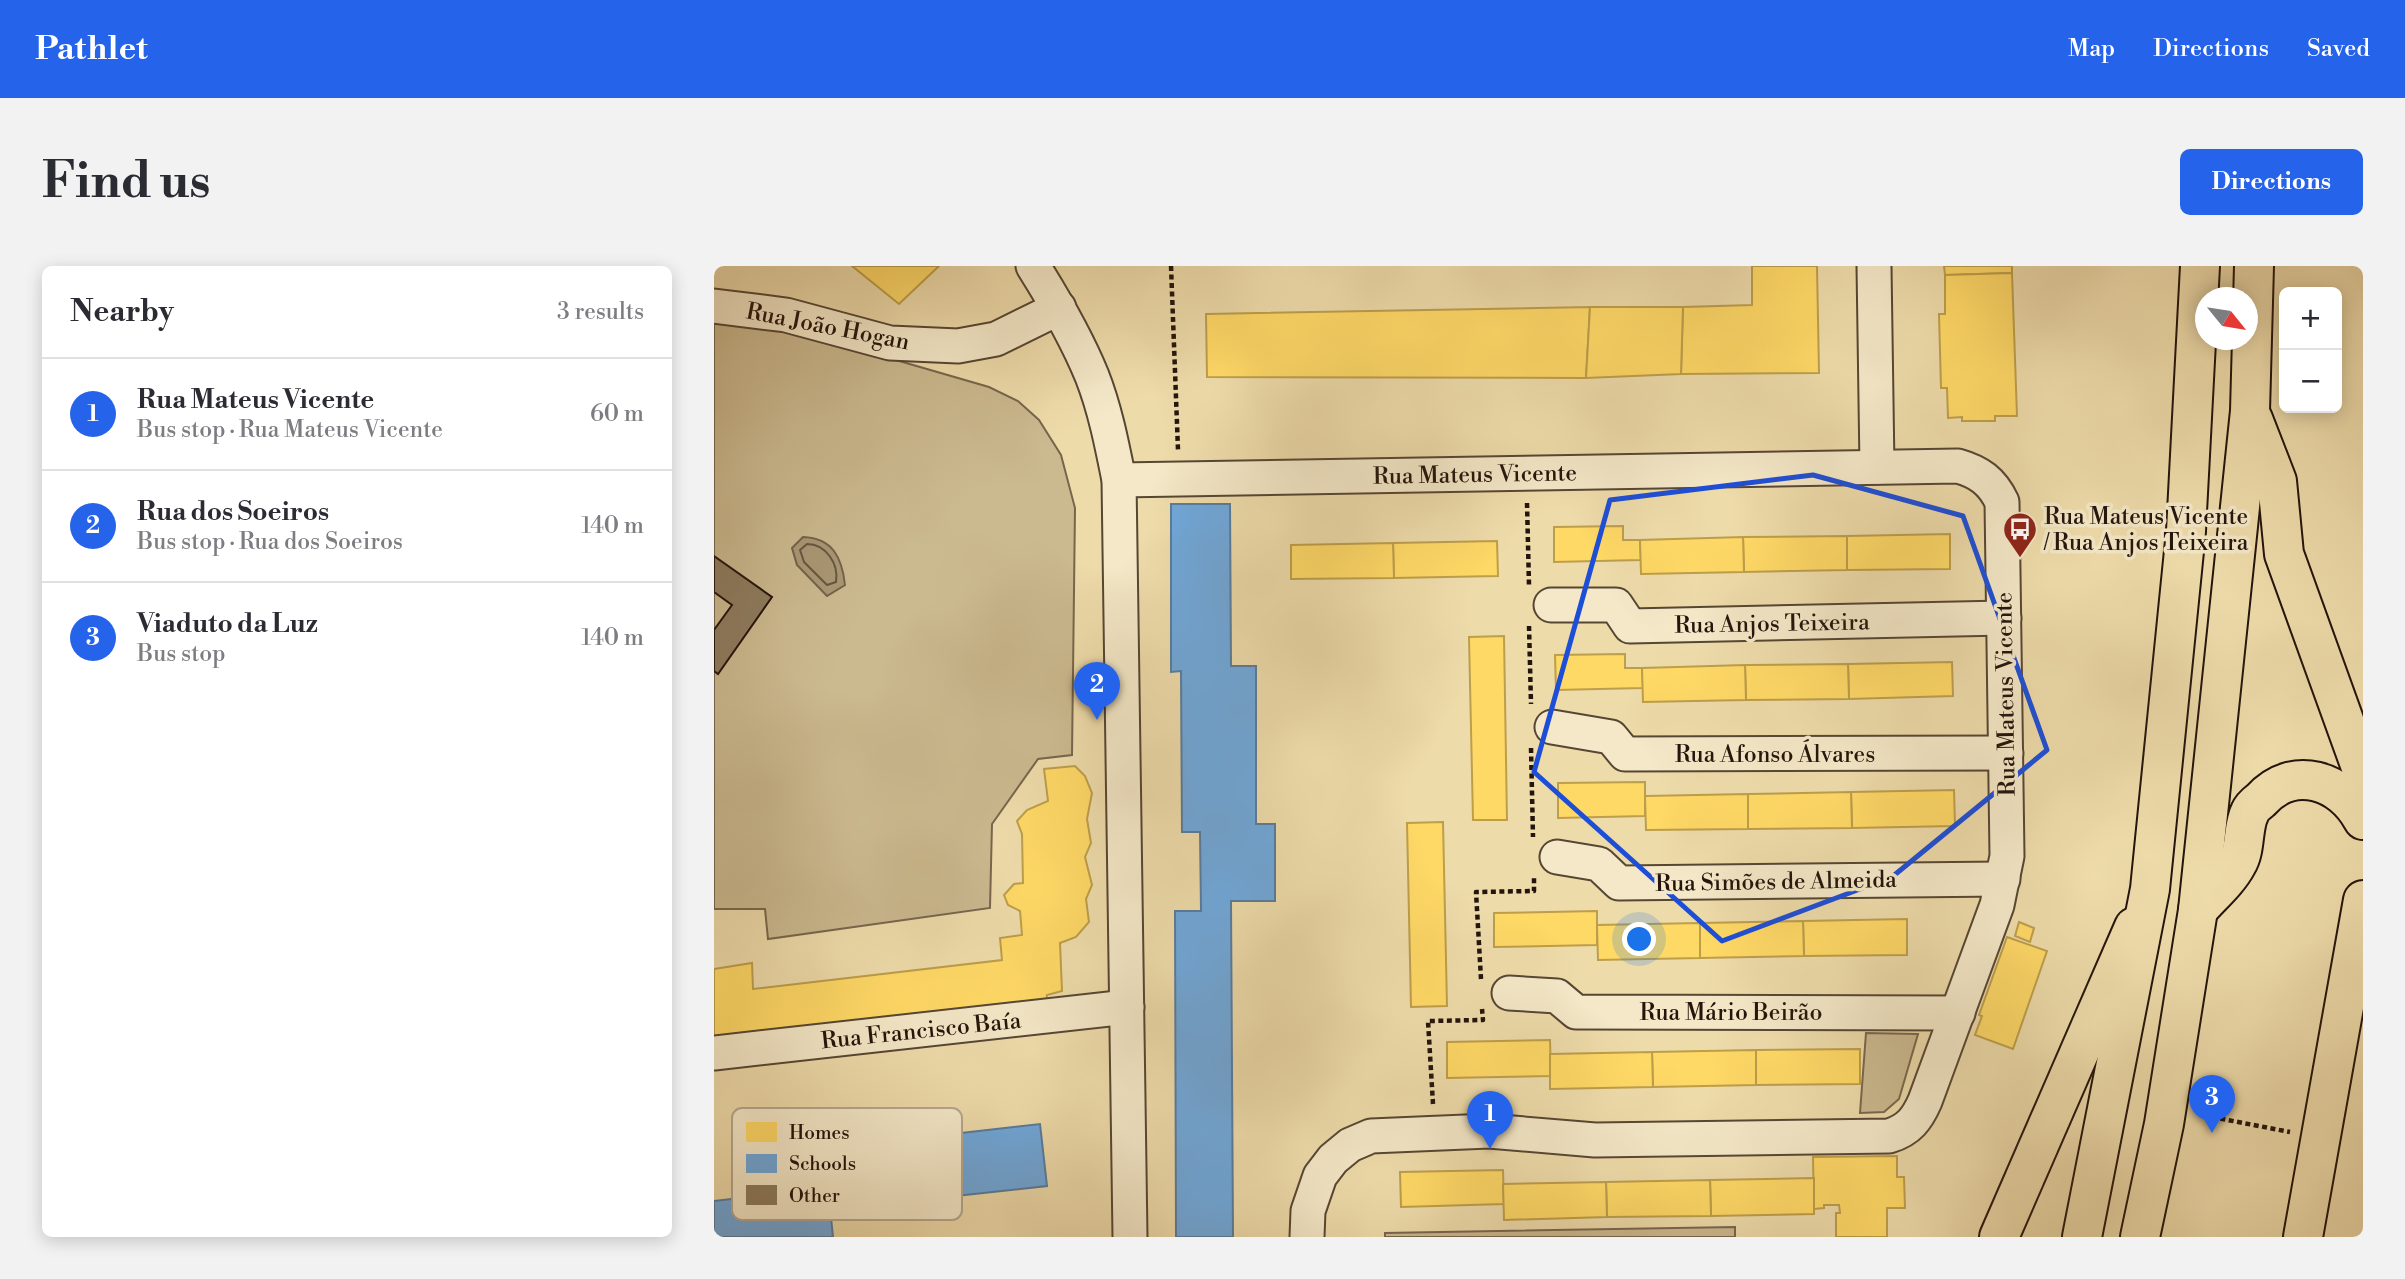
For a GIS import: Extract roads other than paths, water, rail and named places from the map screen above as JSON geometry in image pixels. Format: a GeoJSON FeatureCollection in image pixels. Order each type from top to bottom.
{"type":"FeatureCollection","features":[{"type":"Feature","properties":{"kind":"main road"},"geometry":{"type":"LineString","coordinates":[[2082,1237],[2150,889],[2186,531],[2200,266]]}},
{"type":"Feature","properties":{"kind":"main road"},"geometry":{"type":"LineString","coordinates":[[2140,1237],[2164,1124],[2198,910],[2250,411],[2254,266]]}},
{"type":"Feature","properties":{"kind":"main road"},"geometry":{"type":"LineString","coordinates":[[2250,411],[2277,481],[2284,554],[2363,773]]}},
{"type":"Feature","properties":{"kind":"main road"},"geometry":{"type":"LineString","coordinates":[[2198,910],[2239,863],[2250,811],[2269,791],[2290,780],[2314,779],[2340,792],[2357,808],[2363,820]]}},
{"type":"Feature","properties":{"kind":"main road"},"geometry":{"type":"LineString","coordinates":[[1999,1237],[2150,889]]}},
{"type":"Feature","properties":{"kind":"main road"},"geometry":{"type":"LineString","coordinates":[[2303,1237],[2363,901]]}},
{"type":"Feature","properties":{"kind":"street"},"geometry":{"type":"LineString","coordinates":[[1033,266],[1059,308],[1092,377],[1111,439],[1119,480],[1129,1237]]}},
{"type":"Feature","properties":{"kind":"street"},"geometry":{"type":"LineString","coordinates":[[1874,266],[1877,467]]}},
{"type":"Feature","properties":{"kind":"street","name":"Rua João Hogan"},"geometry":{"type":"LineString","coordinates":[[714,306],[786,315],[890,343],[958,346],[996,339],[1059,308]]}},
{"type":"Feature","properties":{"kind":"street","name":"Rua Mateus Vicente"},"geometry":{"type":"LineString","coordinates":[[1119,480],[1958,466],[1973,470],[1986,479],[2002,502],[2007,856],[1997,905],[1920,1114],[1911,1125],[1900,1133],[1889,1136],[1595,1140],[1489,1132],[1371,1136],[1350,1145],[1333,1159],[1320,1176],[1308,1211],[1307,1237]]}},
{"type":"Feature","properties":{"kind":"street","name":"Rua Anjos Teixeira"},"geometry":{"type":"LineString","coordinates":[[1536,606],[1616,605],[1630,626],[2004,618]]}},
{"type":"Feature","properties":{"kind":"street","name":"Rua Afonso Álvares"},"geometry":{"type":"LineString","coordinates":[[1538,728],[1611,737],[1625,754],[2006,753]]}},
{"type":"Feature","properties":{"kind":"street","name":"Rua Simões de Almeida"},"geometry":{"type":"LineString","coordinates":[[1541,855],[1599,864],[1619,883],[2003,879]]}},
{"type":"Feature","properties":{"kind":"street","name":"Rua Mário Beirão"},"geometry":{"type":"LineString","coordinates":[[1491,996],[1557,996],[1576,1012],[1958,1013]]}},
{"type":"Feature","properties":{"kind":"street","name":"Rua Francisco Baía"},"geometry":{"type":"LineString","coordinates":[[714,1054],[1128,1007]]}},
{"type":"Feature","properties":{"kind":"water"},"geometry":{"type":"Polygon","coordinates":[[[803,537],[822,541],[834,551],[845,585],[827,596],[797,565],[792,548],[803,537]]]}},
{"type":"Feature","properties":{"kind":"place","name":"Rua Mateus Vicente / Rua Anjos Teixeira"},"geometry":{"type":"Point","coordinates":[2020,559]}},
{"type":"Feature","properties":{"kind":"place","name":"Rua dos Soeiros"},"geometry":{"type":"Point","coordinates":[1097,720]}},
{"type":"Feature","properties":{"kind":"place","name":"Viaduto da Luz"},"geometry":{"type":"Point","coordinates":[2212,1133]}},
{"type":"Feature","properties":{"kind":"place","name":"Rua Mateus Vicente"},"geometry":{"type":"Point","coordinates":[1490,1149]}}]}
